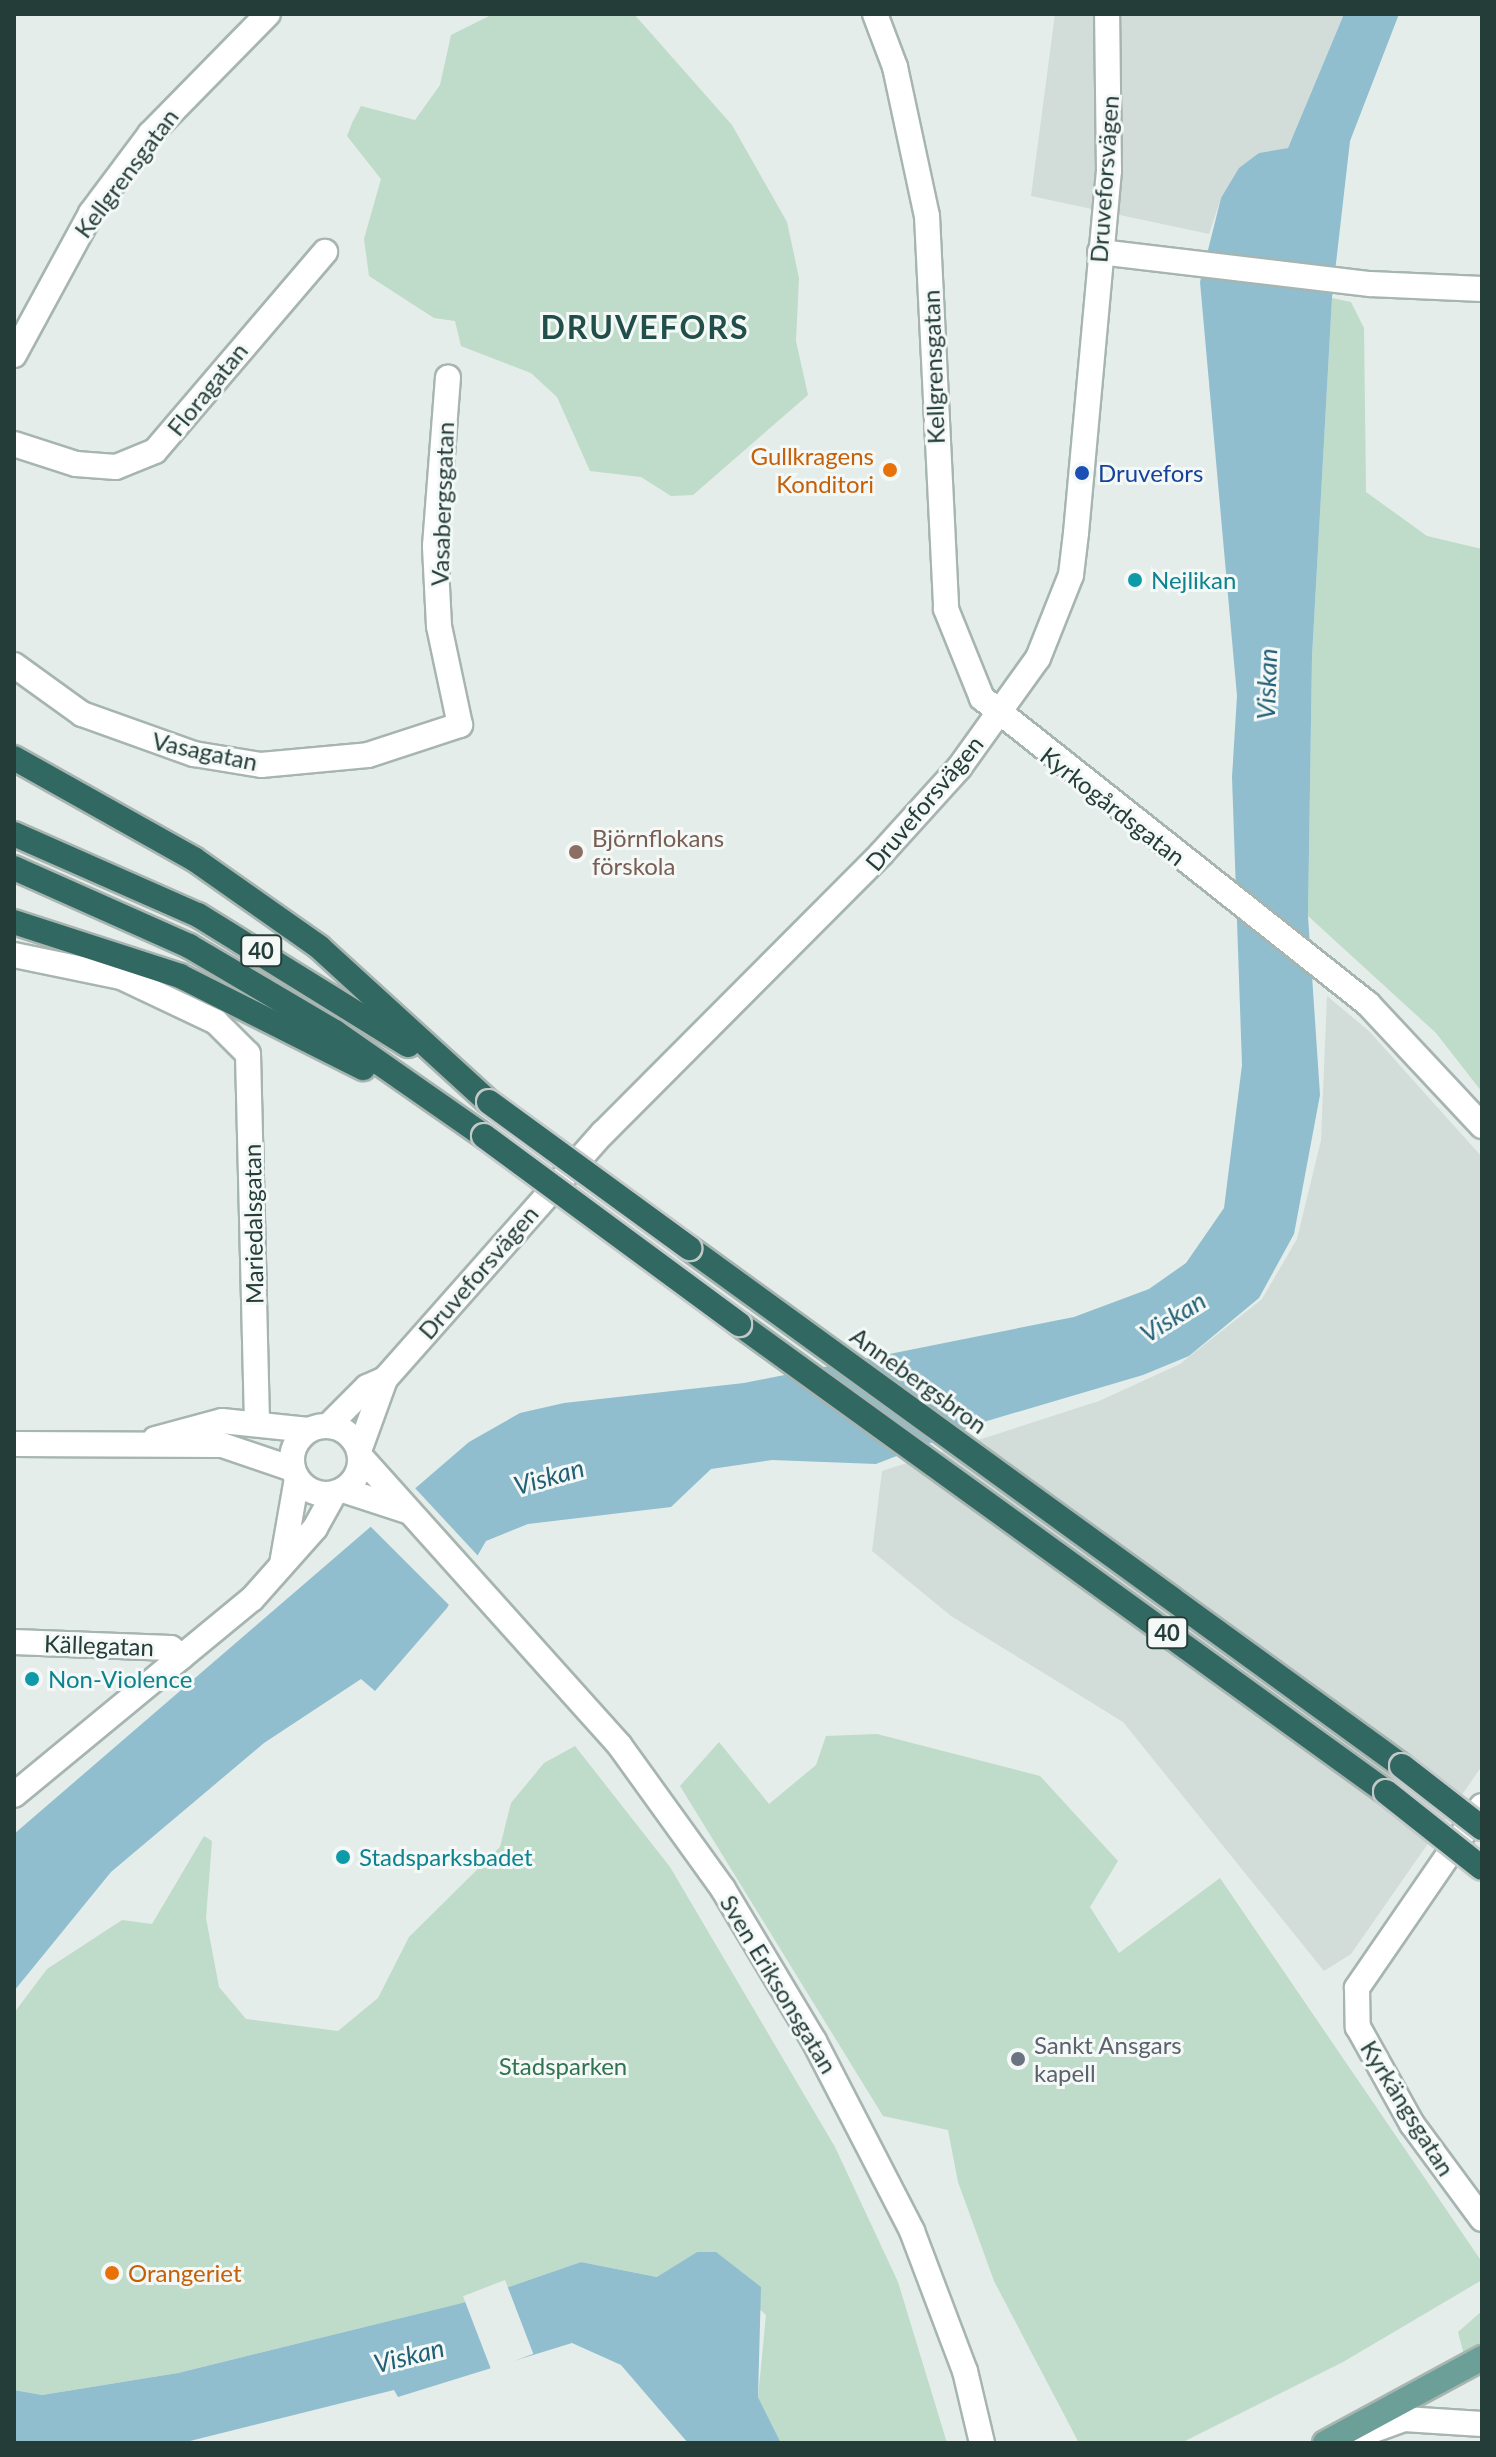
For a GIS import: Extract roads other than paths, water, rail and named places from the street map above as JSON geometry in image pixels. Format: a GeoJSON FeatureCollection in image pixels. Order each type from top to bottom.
{"type":"FeatureCollection","features":[{"type":"Feature","properties":{"kind":"highway"},"geometry":{"type":"LineString","coordinates":[[14,758],[194,859],[319,947],[489,1102]]}},
{"type":"Feature","properties":{"kind":"highway","name":"40"},"geometry":{"type":"LineString","coordinates":[[14,834],[210,922],[489,1102]]}},
{"type":"Feature","properties":{"kind":"highway","name":"40"},"geometry":{"type":"LineString","coordinates":[[14,868],[189,946],[335,1032],[484,1136],[1386,1792],[1482,1868]]}},
{"type":"Feature","properties":{"kind":"highway"},"geometry":{"type":"LineString","coordinates":[[14,922],[93,942],[242,1002],[484,1136]]}},
{"type":"Feature","properties":{"kind":"highway","name":"Annebergsbron"},"geometry":{"type":"LineString","coordinates":[[489,1102],[1402,1766]]}},
{"type":"Feature","properties":{"kind":"highway"},"geometry":{"type":"LineString","coordinates":[[1402,1766],[1482,1807]]}},
{"type":"Feature","properties":{"kind":"highway","name":"40"},"geometry":{"type":"LineString","coordinates":[[1402,1766],[1482,1828]]}},
{"type":"Feature","properties":{"kind":"main road"},"geometry":{"type":"LineString","coordinates":[[1325,2443],[1482,2358]]}},
{"type":"Feature","properties":{"kind":"street","name":"Kellgrensgatan"},"geometry":{"type":"LineString","coordinates":[[14,355],[40,296],[100,201],[150,134],[268,14]]}},
{"type":"Feature","properties":{"kind":"street","name":"Kellgrensgatan"},"geometry":{"type":"LineString","coordinates":[[875,14],[895,67],[927,216],[946,609],[996,715]]}},
{"type":"Feature","properties":{"kind":"street","name":"Druveforsvägen"},"geometry":{"type":"LineString","coordinates":[[319,1428],[385,1379],[603,1133],[891,844],[1038,658],[1071,575],[1109,171],[1107,14]]}},
{"type":"Feature","properties":{"kind":"street","name":"Floragatan"},"geometry":{"type":"LineString","coordinates":[[14,444],[76,464],[116,467],[155,451],[325,252]]}},
{"type":"Feature","properties":{"kind":"street"},"geometry":{"type":"LineString","coordinates":[[1100,252],[1343,281],[1482,289]]}},
{"type":"Feature","properties":{"kind":"street","name":"Vasabergsgatan"},"geometry":{"type":"LineString","coordinates":[[448,377],[435,546],[439,626],[460,725]]}},
{"type":"Feature","properties":{"kind":"street","name":"Vasagatan"},"geometry":{"type":"LineString","coordinates":[[14,665],[82,714],[194,754],[261,765],[368,755],[460,725]]}},
{"type":"Feature","properties":{"kind":"street","name":"Kyrkogårdsgatan"},"geometry":{"type":"LineString","coordinates":[[996,715],[1328,970],[1407,1040],[1482,1126]]}},
{"type":"Feature","properties":{"kind":"street"},"geometry":{"type":"LineString","coordinates":[[14,941],[40,957]]}},
{"type":"Feature","properties":{"kind":"street"},"geometry":{"type":"LineString","coordinates":[[14,955],[40,957]]}},
{"type":"Feature","properties":{"kind":"street","name":"Mariedalsgatan"},"geometry":{"type":"LineString","coordinates":[[40,957],[121,977],[172,1000],[234,1033],[248,1054],[257,1421]]}},
{"type":"Feature","properties":{"kind":"street","name":"Druveforsvägen"},"geometry":{"type":"LineString","coordinates":[[360,1453],[385,1379]]}},
{"type":"Feature","properties":{"kind":"street"},"geometry":{"type":"LineString","coordinates":[[153,1440],[173,1429],[257,1421],[319,1428],[350,1436],[407,1511]]}},
{"type":"Feature","properties":{"kind":"street"},"geometry":{"type":"LineString","coordinates":[[281,1570],[295,1474],[294,1447],[319,1428]]}},
{"type":"Feature","properties":{"kind":"street"},"geometry":{"type":"LineString","coordinates":[[14,1444],[153,1440],[240,1447],[295,1474],[315,1493],[339,1492],[407,1511]]}},
{"type":"Feature","properties":{"kind":"street"},"geometry":{"type":"LineString","coordinates":[[14,1795],[182,1657],[281,1570],[339,1492],[358,1473],[360,1453]]}},
{"type":"Feature","properties":{"kind":"street","name":"Sven Eriksonsgatan"},"geometry":{"type":"LineString","coordinates":[[407,1511],[620,1746],[786,1993],[912,2231],[965,2371],[982,2443]]}},
{"type":"Feature","properties":{"kind":"street","name":"Källegatan"},"geometry":{"type":"LineString","coordinates":[[14,1642],[171,1648],[182,1657]]}},
{"type":"Feature","properties":{"kind":"street","name":"Kyrkängsgatan"},"geometry":{"type":"LineString","coordinates":[[1482,1807],[1357,1988],[1358,2027],[1412,2124],[1482,2219]]}},
{"type":"Feature","properties":{"kind":"street"},"geometry":{"type":"LineString","coordinates":[[1346,2443],[1404,2419],[1482,2424]]}},
{"type":"Feature","properties":{"kind":"water","name":"Viskan"},"geometry":{"type":"Polygon","coordinates":[[[1344,14],[1399,14],[1350,141],[1332,298],[1312,657],[1308,916],[1320,1095],[1294,1234],[1259,1298],[1189,1356],[1143,1375],[987,1421],[876,1464],[772,1460],[711,1469],[671,1507],[528,1524],[486,1541],[447,1608],[375,1691],[361,1679],[264,1743],[111,1872],[14,1991],[14,1834],[469,1442],[520,1413],[564,1403],[744,1383],[1074,1317],[1149,1289],[1186,1263],[1224,1208],[1242,1065],[1232,777],[1237,696],[1200,282],[1221,198],[1239,168],[1259,153],[1288,148],[1344,14]]]}},
{"type":"Feature","properties":{"kind":"water","name":"Viskan"},"geometry":{"type":"Polygon","coordinates":[[[697,2252],[716,2252],[761,2287],[758,2397],[781,2443],[688,2443],[621,2365],[572,2343],[398,2397],[394,2390],[182,2443],[14,2443],[14,2390],[42,2395],[178,2373],[462,2303],[581,2262],[657,2277],[697,2252]]]}},
{"type":"Feature","properties":{"kind":"place","name":"Gullkragens Konditori"},"geometry":{"type":"Point","coordinates":[890,470]}},
{"type":"Feature","properties":{"kind":"place","name":"Druvefors"},"geometry":{"type":"Point","coordinates":[1082,473]}},
{"type":"Feature","properties":{"kind":"place","name":"Nejlikan"},"geometry":{"type":"Point","coordinates":[1135,580]}},
{"type":"Feature","properties":{"kind":"place","name":"Björnflokans förskola"},"geometry":{"type":"Point","coordinates":[576,852]}},
{"type":"Feature","properties":{"kind":"place","name":"Non-Violence"},"geometry":{"type":"Point","coordinates":[32,1679]}},
{"type":"Feature","properties":{"kind":"place","name":"Stadsparksbadet"},"geometry":{"type":"Point","coordinates":[343,1857]}},
{"type":"Feature","properties":{"kind":"place","name":"Sankt Ansgars kapell"},"geometry":{"type":"Point","coordinates":[1018,2059]}},
{"type":"Feature","properties":{"kind":"place","name":"Orangeriet"},"geometry":{"type":"Point","coordinates":[112,2273]}},
{"type":"Feature","properties":{"kind":"district","name":"DRUVEFORS"},"geometry":{"type":"Point","coordinates":[645,327]}},
{"type":"Feature","properties":{"kind":"park label","name":"Stadsparken"},"geometry":{"type":"Point","coordinates":[563,2066]}}]}
